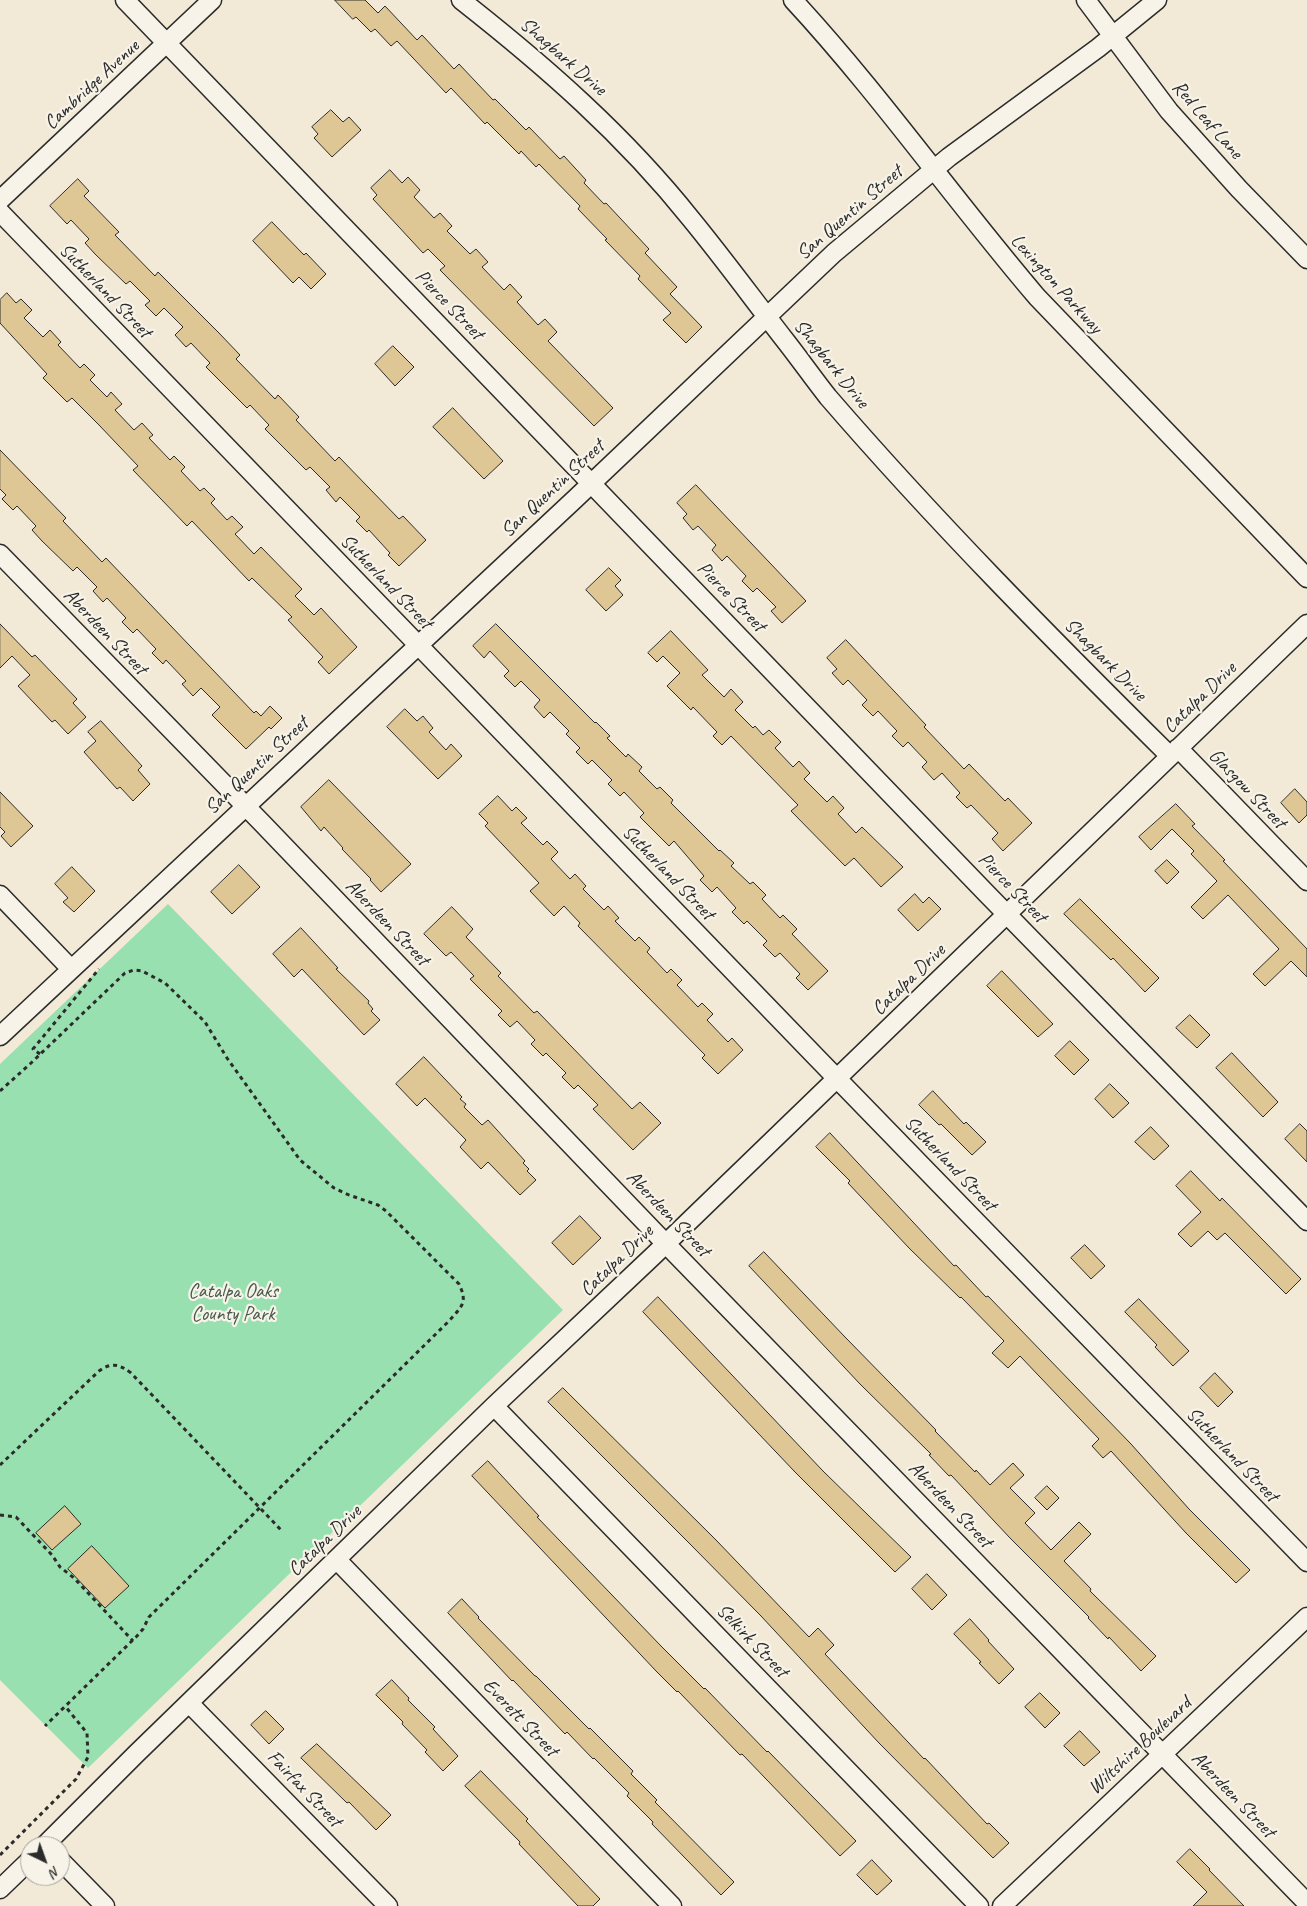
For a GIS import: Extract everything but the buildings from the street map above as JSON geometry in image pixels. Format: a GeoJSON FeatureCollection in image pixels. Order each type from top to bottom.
{"type":"FeatureCollection","features":[{"type":"Feature","properties":{"kind":"street","name":"Pierce Street"},"geometry":{"type":"LineString","coordinates":[[125,0],[1307,1221]]}},
{"type":"Feature","properties":{"kind":"street","name":"Cambridge Avenue"},"geometry":{"type":"LineString","coordinates":[[0,200],[212,0]]}},
{"type":"Feature","properties":{"kind":"street","name":"Shagbark Drive"},"geometry":{"type":"LineString","coordinates":[[461,0],[514,42],[588,107],[610,129],[691,218],[824,392],[918,498],[1174,752]]}},
{"type":"Feature","properties":{"kind":"street","name":"Lexington Parkway"},"geometry":{"type":"LineString","coordinates":[[793,0],[865,81],[1002,256],[1043,304],[1307,578]]}},
{"type":"Feature","properties":{"kind":"street","name":"Red Leaf Lane"},"geometry":{"type":"LineString","coordinates":[[1086,0],[1169,111],[1205,152],[1307,259]]}},
{"type":"Feature","properties":{"kind":"street","name":"San Quentin Street"},"geometry":{"type":"LineString","coordinates":[[0,1036],[417,644],[592,483],[834,253],[934,170],[1113,37],[1157,0]]}},
{"type":"Feature","properties":{"kind":"street","name":"Sutherland Street"},"geometry":{"type":"LineString","coordinates":[[0,212],[836,1078],[1307,1562]]}},
{"type":"Feature","properties":{"kind":"street","name":"Aberdeen Street"},"geometry":{"type":"LineString","coordinates":[[0,554],[666,1244],[1307,1903]]}},
{"type":"Feature","properties":{"kind":"street","name":"Catalpa Drive"},"geometry":{"type":"LineString","coordinates":[[56,1836],[189,1703],[494,1406],[666,1244],[1307,624]]}},
{"type":"Feature","properties":{"kind":"street","name":"Glasgow Street"},"geometry":{"type":"LineString","coordinates":[[1174,752],[1307,881]]}},
{"type":"Feature","properties":{"kind":"street"},"geometry":{"type":"LineString","coordinates":[[0,894],[71,969]]}},
{"type":"Feature","properties":{"kind":"street","name":"Selkirk Street"},"geometry":{"type":"LineString","coordinates":[[494,1406],[979,1906]]}},
{"type":"Feature","properties":{"kind":"street","name":"Everett Street"},"geometry":{"type":"LineString","coordinates":[[336,1560],[672,1906]]}},
{"type":"Feature","properties":{"kind":"street","name":"Wiltshire Boulevard"},"geometry":{"type":"LineString","coordinates":[[1002,1906],[1307,1617]]}},
{"type":"Feature","properties":{"kind":"street","name":"Fairfax Street"},"geometry":{"type":"LineString","coordinates":[[189,1703],[388,1906]]}},
{"type":"Feature","properties":{"kind":"street"},"geometry":{"type":"LineString","coordinates":[[0,1889],[20,1870]]}},
{"type":"Feature","properties":{"kind":"street"},"geometry":{"type":"LineString","coordinates":[[70,1870],[105,1906]]}},
{"type":"Feature","properties":{"kind":"path"},"geometry":{"type":"LineString","coordinates":[[40,1054],[33,1049],[99,969]]}},
{"type":"Feature","properties":{"kind":"path"},"geometry":{"type":"LineString","coordinates":[[0,1090],[125,973],[134,970],[154,976],[165,983],[205,1022],[226,1058],[300,1160],[334,1188],[378,1205],[386,1211],[459,1284],[464,1294],[462,1307],[449,1321],[261,1508],[148,1617],[143,1629],[133,1640],[45,1726]]}},
{"type":"Feature","properties":{"kind":"path"},"geometry":{"type":"LineString","coordinates":[[0,1464],[99,1371],[107,1365],[113,1364],[123,1367],[131,1374],[282,1530]]}},
{"type":"Feature","properties":{"kind":"path"},"geometry":{"type":"LineString","coordinates":[[0,1515],[16,1516],[52,1555],[60,1567],[74,1578],[133,1640]]}},
{"type":"Feature","properties":{"kind":"path"},"geometry":{"type":"LineString","coordinates":[[0,1855],[76,1779],[88,1757],[87,1733],[65,1706]]}},
{"type":"Feature","properties":{"kind":"green space","name":"Catalpa Oaks County Park"},"geometry":{"type":"Polygon","coordinates":[[[168,904],[563,1310],[88,1768],[0,1680],[0,1064],[168,904]]]}}]}
